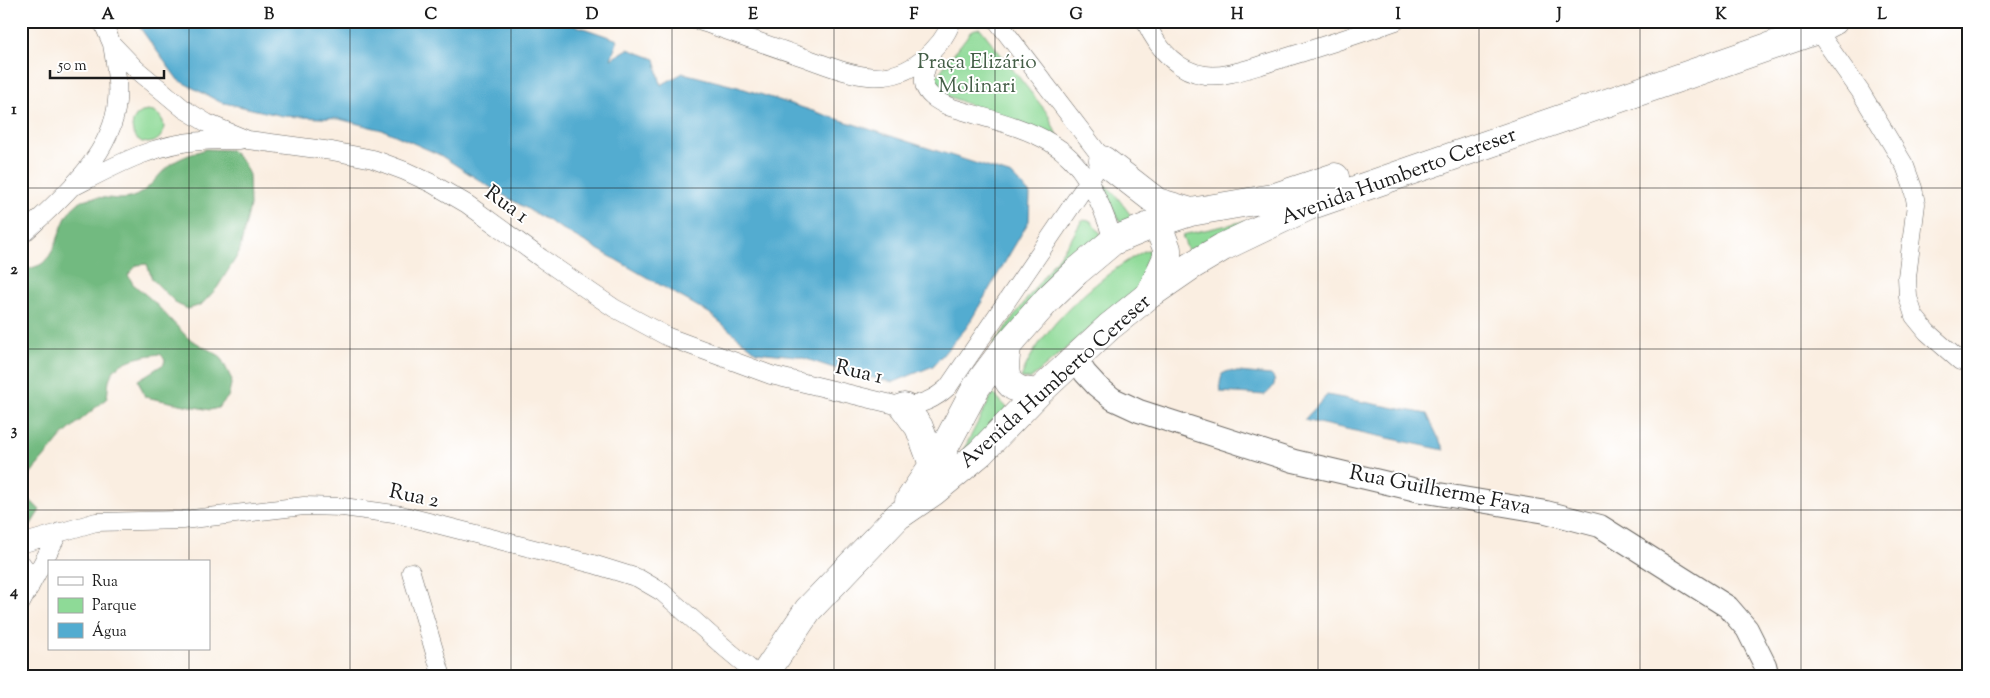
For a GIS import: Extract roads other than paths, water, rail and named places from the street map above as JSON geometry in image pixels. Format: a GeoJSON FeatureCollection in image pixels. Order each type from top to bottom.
{"type":"FeatureCollection","features":[{"type":"Feature","properties":{"kind":"main road","name":"Avenida Humberto Cereser"},"geometry":{"type":"LineString","coordinates":[[762,677],[808,610],[898,516],[943,450],[977,386],[1007,346],[1049,298],[1076,272],[1113,242],[1157,223],[1191,212],[1272,198],[1493,126],[1784,21]]}},
{"type":"Feature","properties":{"kind":"main road","name":"Avenida Humberto Cereser"},"geometry":{"type":"LineString","coordinates":[[898,516],[933,492],[980,453],[1038,394],[1109,327],[1149,295],[1223,247],[1309,206],[1826,26]]}},
{"type":"Feature","properties":{"kind":"main road"},"geometry":{"type":"LineString","coordinates":[[1095,171],[1158,202],[1191,212]]}},
{"type":"Feature","properties":{"kind":"main road"},"geometry":{"type":"LineString","coordinates":[[1149,295],[1167,257],[1167,249],[1157,223]]}},
{"type":"Feature","properties":{"kind":"main road"},"geometry":{"type":"LineString","coordinates":[[1007,346],[1004,369],[1006,378],[1010,384],[1024,392],[1038,394]]}},
{"type":"Feature","properties":{"kind":"main road"},"geometry":{"type":"LineString","coordinates":[[904,407],[919,427],[933,465]]}},
{"type":"Feature","properties":{"kind":"street","name":"Rua 1"},"geometry":{"type":"LineString","coordinates":[[102,21],[112,44],[142,74],[184,109],[207,123],[248,140],[332,151],[373,160],[405,171],[431,183],[467,204],[599,298],[668,337],[771,375],[904,407]]}},
{"type":"Feature","properties":{"kind":"street"},"geometry":{"type":"LineString","coordinates":[[699,21],[865,77],[894,76],[907,71],[932,53]]}},
{"type":"Feature","properties":{"kind":"street"},"geometry":{"type":"LineString","coordinates":[[952,21],[942,40],[932,53],[922,78],[923,86],[928,94],[938,102],[950,107],[1037,135],[1052,143],[1075,162],[1095,171],[1157,223]]}},
{"type":"Feature","properties":{"kind":"street"},"geometry":{"type":"LineString","coordinates":[[997,21],[1095,171],[1113,242]]}},
{"type":"Feature","properties":{"kind":"street"},"geometry":{"type":"LineString","coordinates":[[1146,21],[1154,41],[1168,57],[1189,70],[1206,76],[1235,73],[1320,48],[1396,21]]}},
{"type":"Feature","properties":{"kind":"street"},"geometry":{"type":"LineString","coordinates":[[1826,26],[1860,91],[1905,166],[1914,188],[1916,204],[1907,277],[1908,297],[1914,316],[1927,332],[1960,361]]}},
{"type":"Feature","properties":{"kind":"street"},"geometry":{"type":"LineString","coordinates":[[21,236],[72,188],[101,149],[115,118],[117,102],[117,80],[112,44]]}},
{"type":"Feature","properties":{"kind":"street"},"geometry":{"type":"LineString","coordinates":[[72,188],[119,163],[164,147],[199,141],[248,140]]}},
{"type":"Feature","properties":{"kind":"street"},"geometry":{"type":"LineString","coordinates":[[904,407],[922,404],[934,399],[948,387],[1095,171]]}},
{"type":"Feature","properties":{"kind":"street","name":"Rua Guilherme Fava"},"geometry":{"type":"LineString","coordinates":[[1076,358],[1085,373],[1113,399],[1139,411],[1294,461],[1421,491],[1546,512],[1600,526],[1728,607],[1748,629],[1765,665],[1768,677]]}},
{"type":"Feature","properties":{"kind":"street","name":"Rua 2"},"geometry":{"type":"LineString","coordinates":[[21,544],[96,522],[183,520],[304,506],[343,507],[401,516],[593,564],[638,578],[662,592],[724,647],[762,677]]}},
{"type":"Feature","properties":{"kind":"street"},"geometry":{"type":"LineString","coordinates":[[21,604],[59,532]]}},
{"type":"Feature","properties":{"kind":"street"},"geometry":{"type":"LineString","coordinates":[[21,563],[28,572],[30,587]]}},
{"type":"Feature","properties":{"kind":"street"},"geometry":{"type":"LineString","coordinates":[[411,572],[442,677]]}},
{"type":"Feature","properties":{"kind":"water"},"geometry":{"type":"Polygon","coordinates":[[[135,21],[563,21],[618,40],[611,59],[628,49],[655,59],[661,85],[683,73],[738,87],[1012,175],[1030,194],[1029,221],[967,327],[933,366],[894,382],[852,374],[797,356],[756,352],[709,313],[496,191],[440,155],[386,131],[339,119],[283,116],[220,102],[178,80],[135,21]]]}},
{"type":"Feature","properties":{"kind":"water"},"geometry":{"type":"Polygon","coordinates":[[[1228,371],[1271,375],[1274,383],[1265,395],[1221,392],[1222,374],[1228,371]]]}},
{"type":"Feature","properties":{"kind":"water"},"geometry":{"type":"Polygon","coordinates":[[[1327,395],[1427,414],[1444,450],[1304,420],[1327,395]]]}},
{"type":"Feature","properties":{"kind":"park label","name":"Praça Elizário Molinari"},"geometry":{"type":"Point","coordinates":[977,75]}}]}
